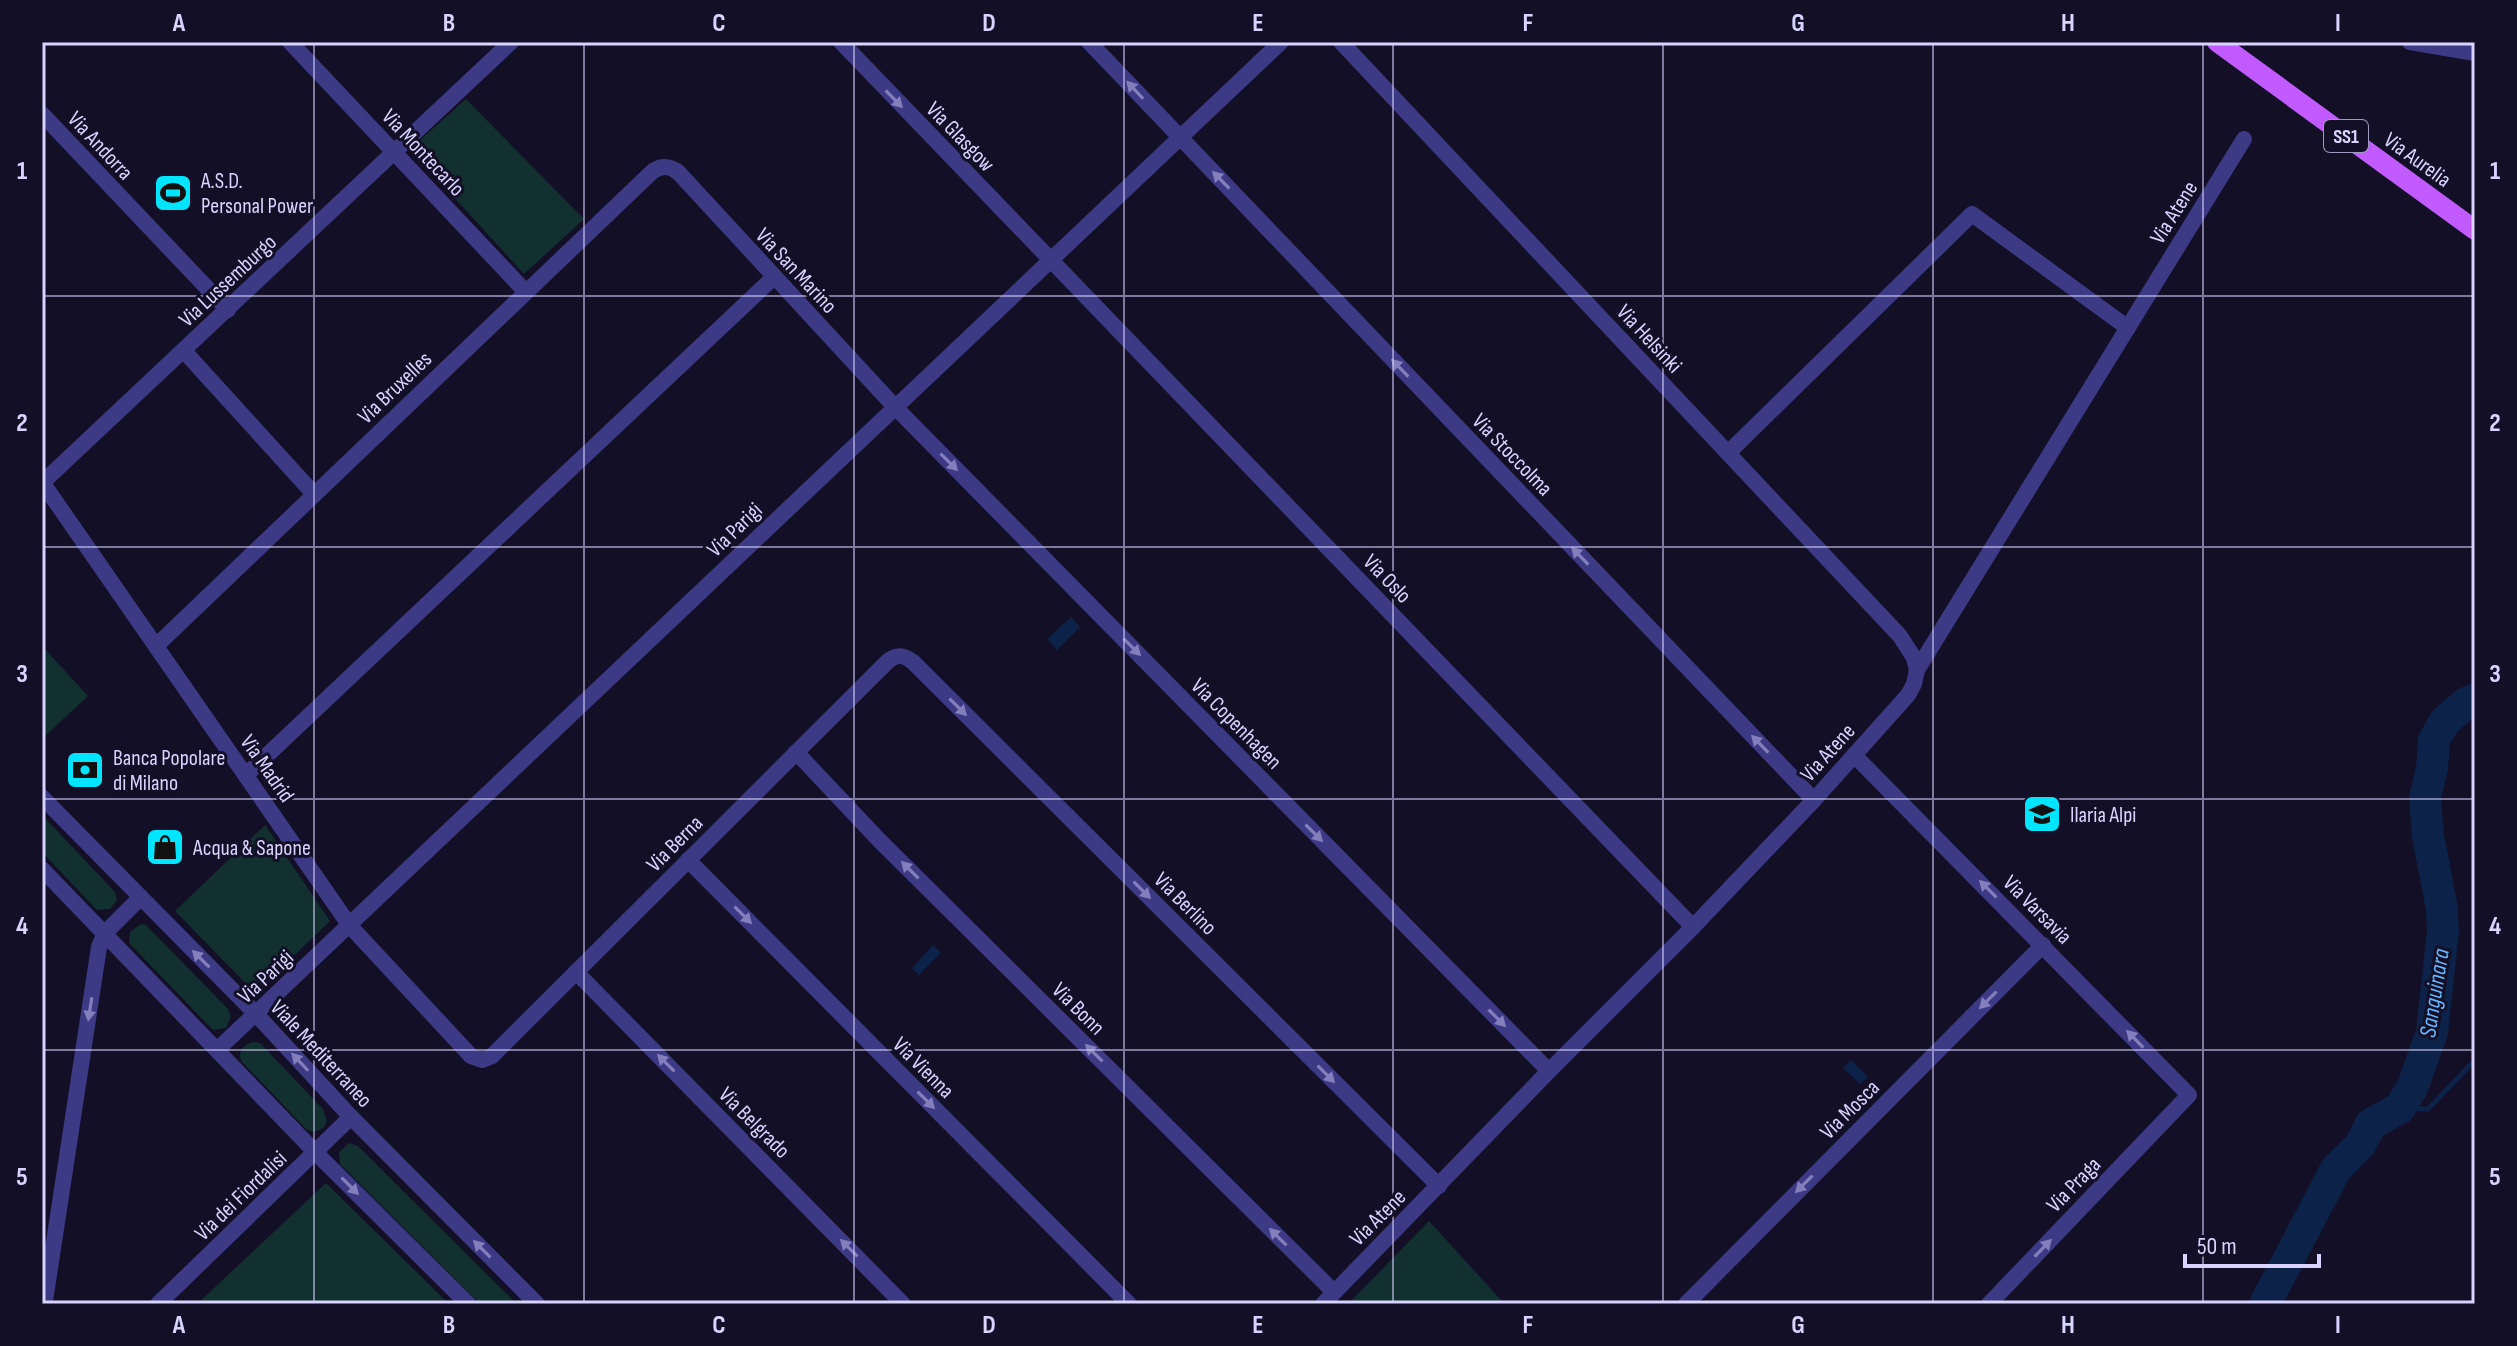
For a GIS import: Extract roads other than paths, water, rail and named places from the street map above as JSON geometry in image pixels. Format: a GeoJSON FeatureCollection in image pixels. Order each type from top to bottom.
{"type":"FeatureCollection","features":[{"type":"Feature","properties":{"kind":"main road","name":"Via Aurelia"},"geometry":{"type":"LineString","coordinates":[[2217,42],[2475,230]]}},
{"type":"Feature","properties":{"kind":"street","name":"Via Montecarlo"},"geometry":{"type":"LineString","coordinates":[[290,42],[525,291]]}},
{"type":"Feature","properties":{"kind":"street","name":"Via Lussemburgo"},"geometry":{"type":"LineString","coordinates":[[42,482],[511,42]]}},
{"type":"Feature","properties":{"kind":"street","name":"Via Glasgow"},"geometry":{"type":"LineString","coordinates":[[841,42],[1051,259]]}},
{"type":"Feature","properties":{"kind":"street","name":"Via Stoccolma"},"geometry":{"type":"LineString","coordinates":[[1089,42],[1814,800]]}},
{"type":"Feature","properties":{"kind":"street","name":"Via Parigi"},"geometry":{"type":"LineString","coordinates":[[218,1049],[1281,42]]}},
{"type":"Feature","properties":{"kind":"street","name":"Via Helsinki"},"geometry":{"type":"LineString","coordinates":[[1341,42],[1900,636],[1909,648],[1917,670]]}},
{"type":"Feature","properties":{"kind":"street"},"geometry":{"type":"LineString","coordinates":[[2410,42],[2475,53]]}},
{"type":"Feature","properties":{"kind":"street","name":"Via Andorra"},"geometry":{"type":"LineString","coordinates":[[42,114],[228,310]]}},
{"type":"Feature","properties":{"kind":"street","name":"Via Atene"},"geometry":{"type":"LineString","coordinates":[[1328,1298],[1693,927],[1814,800],[1908,695],[1917,670],[2244,139]]}},
{"type":"Feature","properties":{"kind":"street","name":"Via Bruxelles"},"geometry":{"type":"LineString","coordinates":[[156,646],[525,291],[653,171],[665,167]]}},
{"type":"Feature","properties":{"kind":"street","name":"Via San Marino"},"geometry":{"type":"LineString","coordinates":[[665,167],[678,172],[895,407]]}},
{"type":"Feature","properties":{"kind":"street"},"geometry":{"type":"LineString","coordinates":[[1728,453],[1972,214],[2128,328]]}},
{"type":"Feature","properties":{"kind":"street","name":"Via Oslo"},"geometry":{"type":"LineString","coordinates":[[1051,259],[1693,927]]}},
{"type":"Feature","properties":{"kind":"street"},"geometry":{"type":"LineString","coordinates":[[246,775],[774,277]]}},
{"type":"Feature","properties":{"kind":"street"},"geometry":{"type":"LineString","coordinates":[[184,351],[314,494]]}},
{"type":"Feature","properties":{"kind":"street","name":"Via Copenhagen"},"geometry":{"type":"LineString","coordinates":[[895,407],[1549,1071]]}},
{"type":"Feature","properties":{"kind":"street","name":"Via Madrid"},"geometry":{"type":"LineString","coordinates":[[42,482],[350,926],[464,1051],[479,1060]]}},
{"type":"Feature","properties":{"kind":"street","name":"Via Berna"},"geometry":{"type":"LineString","coordinates":[[479,1060],[492,1056],[887,662],[900,656]]}},
{"type":"Feature","properties":{"kind":"street","name":"Via Berlino"},"geometry":{"type":"LineString","coordinates":[[900,656],[908,658],[924,673],[1439,1186]]}},
{"type":"Feature","properties":{"kind":"street","name":"Via Bonn"},"geometry":{"type":"LineString","coordinates":[[796,752],[1328,1298]]}},
{"type":"Feature","properties":{"kind":"street","name":"Via Varsavia"},"geometry":{"type":"LineString","coordinates":[[1854,755],[2189,1095]]}},
{"type":"Feature","properties":{"kind":"street","name":"Viale Mediterraneo"},"geometry":{"type":"LineString","coordinates":[[42,797],[256,1014],[351,1117],[537,1304]]}},
{"type":"Feature","properties":{"kind":"street","name":"Via Vienna"},"geometry":{"type":"LineString","coordinates":[[688,860],[1129,1304]]}},
{"type":"Feature","properties":{"kind":"street"},"geometry":{"type":"LineString","coordinates":[[42,869],[316,1153],[468,1304]]}},
{"type":"Feature","properties":{"kind":"street"},"geometry":{"type":"LineString","coordinates":[[49,1302],[99,947],[105,933],[140,898]]}},
{"type":"Feature","properties":{"kind":"street","name":"Via Mosca"},"geometry":{"type":"LineString","coordinates":[[1686,1304],[2043,945]]}},
{"type":"Feature","properties":{"kind":"street","name":"Via Belgrado"},"geometry":{"type":"LineString","coordinates":[[576,972],[903,1304]]}},
{"type":"Feature","properties":{"kind":"street","name":"Via Praga"},"geometry":{"type":"LineString","coordinates":[[1989,1304],[2189,1095]]}},
{"type":"Feature","properties":{"kind":"street","name":"Via dei Fiordalisi"},"geometry":{"type":"LineString","coordinates":[[158,1304],[351,1117]]}},
{"type":"Feature","properties":{"kind":"water"},"geometry":{"type":"Polygon","coordinates":[[[1071,617],[1080,627],[1057,650],[1047,639],[1071,617]]]}},
{"type":"Feature","properties":{"kind":"water"},"geometry":{"type":"Polygon","coordinates":[[[933,945],[941,953],[919,975],[912,968],[933,945]]]}},
{"type":"Feature","properties":{"kind":"water"},"geometry":{"type":"Polygon","coordinates":[[[1851,1060],[1868,1077],[1860,1084],[1843,1068],[1851,1060]]]}},
{"type":"Feature","properties":{"kind":"waterway","name":"Sanguinara"},"geometry":{"type":"LineString","coordinates":[[2265,1304],[2336,1169],[2360,1145],[2371,1124],[2400,1108],[2413,1086],[2432,1032],[2443,931],[2425,798],[2434,740],[2445,721],[2475,699]]}},
{"type":"Feature","properties":{"kind":"waterway"},"geometry":{"type":"LineString","coordinates":[[2400,1108],[2428,1109],[2475,1060]]}},
{"type":"Feature","properties":{"kind":"place","name":"A.S.D. Personal Power"},"geometry":{"type":"Point","coordinates":[173,193]}},
{"type":"Feature","properties":{"kind":"place","name":"Banca Popolare di Milano"},"geometry":{"type":"Point","coordinates":[85,770]}},
{"type":"Feature","properties":{"kind":"place","name":"Ilaria Alpi"},"geometry":{"type":"Point","coordinates":[2042,814]}},
{"type":"Feature","properties":{"kind":"place","name":"Acqua & Sapone"},"geometry":{"type":"Point","coordinates":[165,847]}}]}
